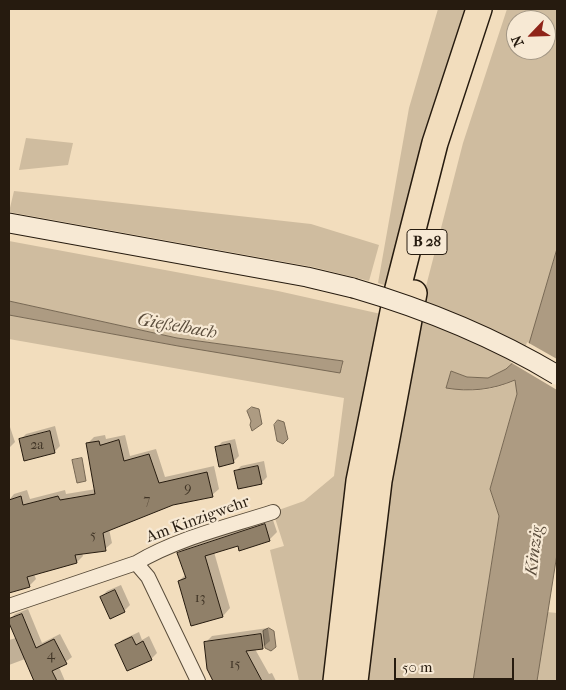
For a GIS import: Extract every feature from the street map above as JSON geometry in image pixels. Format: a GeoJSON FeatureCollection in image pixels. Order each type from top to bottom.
{"type":"FeatureCollection","features":[{"type":"Feature","properties":{"kind":"highway","name":"B 28"},"geometry":{"type":"LineString","coordinates":[[336,681],[359,481],[397,292],[435,143],[479,9]]}},
{"type":"Feature","properties":{"kind":"highway","name":"B 28"},"geometry":{"type":"LineString","coordinates":[[355,681],[379,481],[414,292],[452,142],[495,9]]}},
{"type":"Feature","properties":{"kind":"street"},"geometry":{"type":"LineString","coordinates":[[9,223],[288,274],[353,288],[455,322],[520,353],[557,374]]}},
{"type":"Feature","properties":{"kind":"street","name":"Am Kinzigwehr"},"geometry":{"type":"LineString","coordinates":[[9,606],[136,563],[154,552],[183,540],[274,512]]}},
{"type":"Feature","properties":{"kind":"street","name":"Am Kinzigwehr"},"geometry":{"type":"LineString","coordinates":[[136,563],[148,577],[198,681]]}},
{"type":"Feature","properties":{"kind":"shaded area"},"geometry":{"type":"Polygon","coordinates":[[[438,9],[466,9],[422,141],[387,286],[378,283],[409,108],[438,9]]]}},
{"type":"Feature","properties":{"kind":"shaded area"},"geometry":{"type":"Polygon","coordinates":[[[507,9],[557,9],[557,249],[527,350],[506,369],[488,378],[467,377],[451,371],[446,387],[482,390],[516,380],[517,394],[490,489],[499,516],[473,681],[364,681],[391,476],[424,294],[463,143],[506,12],[506,60],[556,60],[556,10],[507,9]]]}},
{"type":"Feature","properties":{"kind":"shaded area"},"geometry":{"type":"Polygon","coordinates":[[[26,138],[73,143],[68,165],[19,170],[26,138]]]}},
{"type":"Feature","properties":{"kind":"shaded area"},"geometry":{"type":"Polygon","coordinates":[[[14,191],[311,224],[379,245],[369,281],[313,267],[9,212],[14,191]]]}},
{"type":"Feature","properties":{"kind":"shaded area"},"geometry":{"type":"Polygon","coordinates":[[[9,241],[278,291],[381,314],[325,681],[299,681],[270,550],[284,546],[273,512],[304,501],[334,476],[344,398],[9,339],[9,315],[178,346],[342,369],[343,361],[177,338],[9,301],[9,241]]]}},
{"type":"Feature","properties":{"kind":"shaded area"},"geometry":{"type":"Polygon","coordinates":[[[547,612],[557,613],[557,681],[537,681],[547,612]]]}},
{"type":"Feature","properties":{"kind":"water","name":"Kinzig"},"geometry":{"type":"Polygon","coordinates":[[[557,249],[557,554],[537,681],[473,681],[499,516],[490,489],[517,394],[515,380],[481,389],[446,388],[451,371],[467,377],[488,378],[506,369],[527,350],[557,249]]]}},
{"type":"Feature","properties":{"kind":"water"},"geometry":{"type":"Polygon","coordinates":[[[9,301],[177,338],[343,361],[340,373],[178,346],[9,315],[9,301]]]}},
{"type":"Feature","properties":{"kind":"water"},"geometry":{"type":"Polygon","coordinates":[[[252,407],[259,409],[262,424],[252,431],[247,411],[252,407]]]}},
{"type":"Feature","properties":{"kind":"water"},"geometry":{"type":"Polygon","coordinates":[[[278,420],[284,422],[288,439],[283,444],[277,441],[274,425],[278,420]]]}},
{"type":"Feature","properties":{"kind":"water"},"geometry":{"type":"Polygon","coordinates":[[[82,458],[86,481],[77,483],[72,460],[82,458]]]}},
{"type":"Feature","properties":{"kind":"water"},"geometry":{"type":"Polygon","coordinates":[[[269,628],[274,631],[276,647],[271,651],[265,648],[263,631],[269,628]]]}},
{"type":"Feature","properties":{"kind":"pier"},"geometry":{"type":"Polygon","coordinates":[[[527,342],[557,359],[557,390],[510,362],[525,349],[527,342]]]}},
{"type":"Feature","properties":{"kind":"building"},"geometry":{"type":"Polygon","coordinates":[[[50,431],[55,453],[24,461],[19,439],[50,431]]]}},
{"type":"Feature","properties":{"kind":"building"},"geometry":{"type":"Polygon","coordinates":[[[119,440],[124,461],[149,454],[159,483],[207,472],[213,497],[173,505],[103,533],[106,551],[75,555],[77,563],[27,577],[30,587],[9,593],[9,500],[21,496],[23,505],[58,496],[60,500],[95,494],[86,443],[99,441],[100,445],[119,440]]]}},
{"type":"Feature","properties":{"kind":"building"},"geometry":{"type":"Polygon","coordinates":[[[230,444],[234,463],[219,467],[215,447],[230,444]]]}},
{"type":"Feature","properties":{"kind":"building"},"geometry":{"type":"Polygon","coordinates":[[[258,466],[262,484],[238,489],[234,471],[258,466]]]}},
{"type":"Feature","properties":{"kind":"building"},"geometry":{"type":"Polygon","coordinates":[[[265,524],[270,541],[239,551],[238,546],[205,556],[223,617],[191,626],[178,581],[186,578],[177,553],[265,524]]]}},
{"type":"Feature","properties":{"kind":"building"},"geometry":{"type":"Polygon","coordinates":[[[115,590],[125,612],[110,619],[100,597],[115,590]]]}},
{"type":"Feature","properties":{"kind":"building"},"geometry":{"type":"Polygon","coordinates":[[[22,614],[36,648],[54,639],[67,664],[52,671],[57,681],[34,681],[9,623],[9,619],[22,614]]]}},
{"type":"Feature","properties":{"kind":"building"},"geometry":{"type":"Polygon","coordinates":[[[261,634],[263,649],[246,651],[262,681],[213,681],[207,669],[204,642],[261,634]]]}},
{"type":"Feature","properties":{"kind":"building"},"geometry":{"type":"Polygon","coordinates":[[[132,637],[136,645],[143,641],[152,660],[127,671],[115,645],[132,637]]]}},
{"type":"Feature","properties":{"kind":"water label","name":"Gießelbach"},"geometry":{"type":"Point","coordinates":[177,327]}}]}
